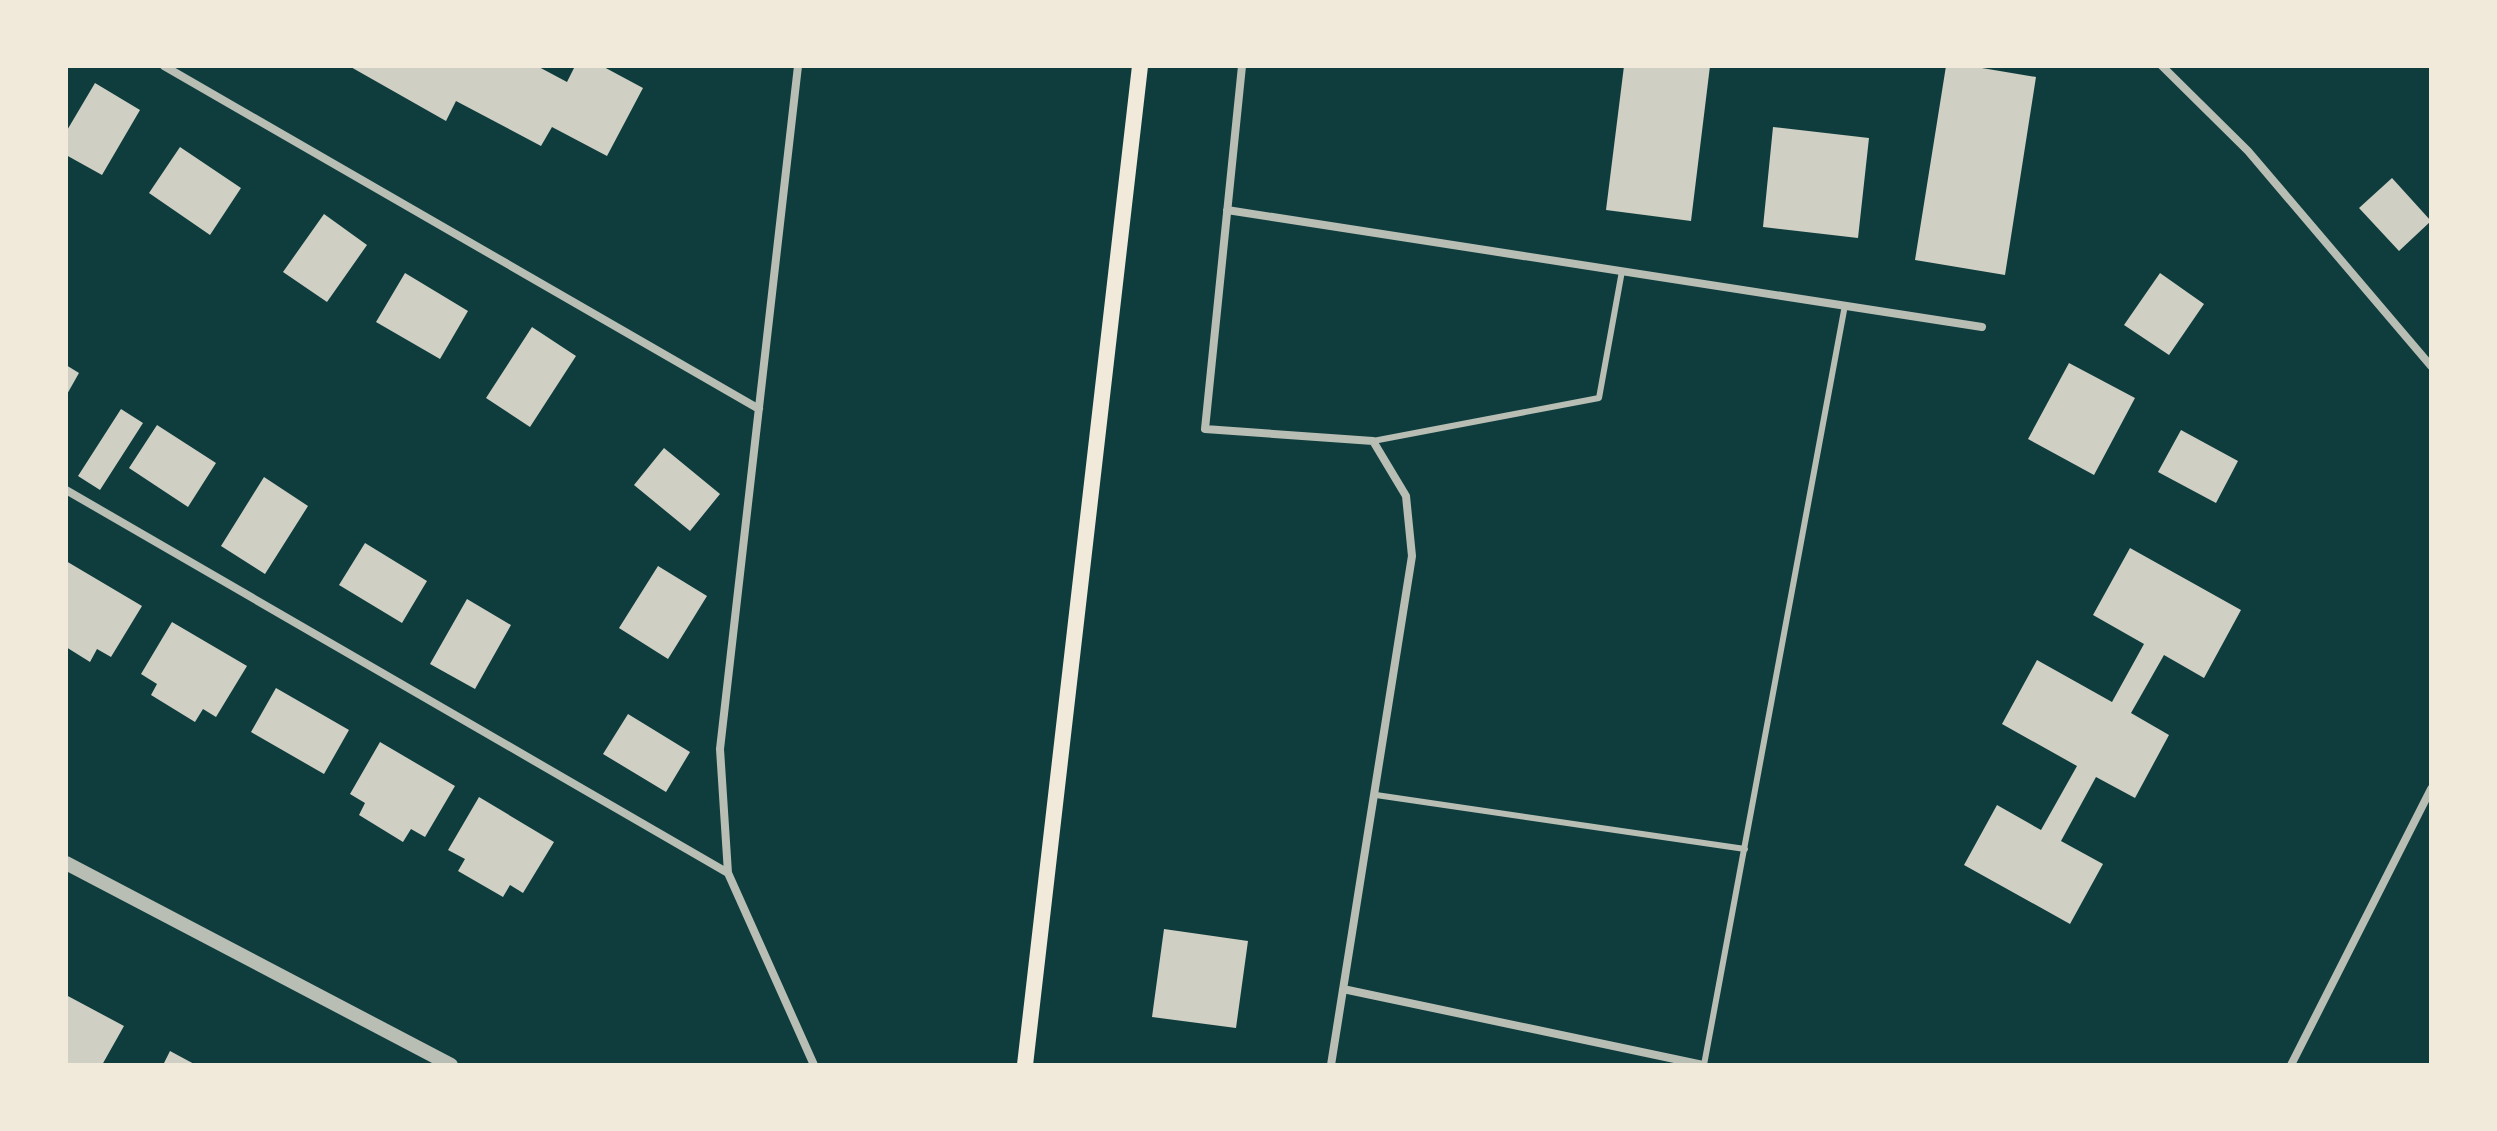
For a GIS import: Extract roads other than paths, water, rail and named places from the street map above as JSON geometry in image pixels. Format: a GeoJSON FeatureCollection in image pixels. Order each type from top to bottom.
{"type":"FeatureCollection","features":[{"type":"Feature","properties":{"kind":"main road"},"geometry":{"type":"LineString","coordinates":[[1025,1065],[1140,66]]}},
{"type":"Feature","properties":{"kind":"street"},"geometry":{"type":"LineString","coordinates":[[164,66],[759,409]]}},
{"type":"Feature","properties":{"kind":"street"},"geometry":{"type":"LineString","coordinates":[[798,66],[720,749],[728,873],[814,1065]]}},
{"type":"Feature","properties":{"kind":"street"},"geometry":{"type":"LineString","coordinates":[[1242,66],[1205,429],[1373,441],[1406,496],[1412,556],[1331,1065]]}},
{"type":"Feature","properties":{"kind":"street"},"geometry":{"type":"LineString","coordinates":[[2162,66],[2248,151],[2431,366]]}},
{"type":"Feature","properties":{"kind":"street"},"geometry":{"type":"LineString","coordinates":[[1227,210],[1982,327]]}},
{"type":"Feature","properties":{"kind":"street"},"geometry":{"type":"LineString","coordinates":[[66,490],[728,873]]}},
{"type":"Feature","properties":{"kind":"street"},"geometry":{"type":"LineString","coordinates":[[2291,1065],[2431,789]]}},
{"type":"Feature","properties":{"kind":"street"},"geometry":{"type":"LineString","coordinates":[[66,863],[451,1065]]}},
{"type":"Feature","properties":{"kind":"street"},"geometry":{"type":"LineString","coordinates":[[1343,989],[1704,1065]]}},
{"type":"Feature","properties":{"kind":"lane"},"geometry":{"type":"LineString","coordinates":[[1373,441],[1599,398],[1622,271]]}},
{"type":"Feature","properties":{"kind":"lane"},"geometry":{"type":"LineString","coordinates":[[1704,1065],[1845,305]]}},
{"type":"Feature","properties":{"kind":"lane"},"geometry":{"type":"LineString","coordinates":[[1376,795],[1745,849]]}}]}
